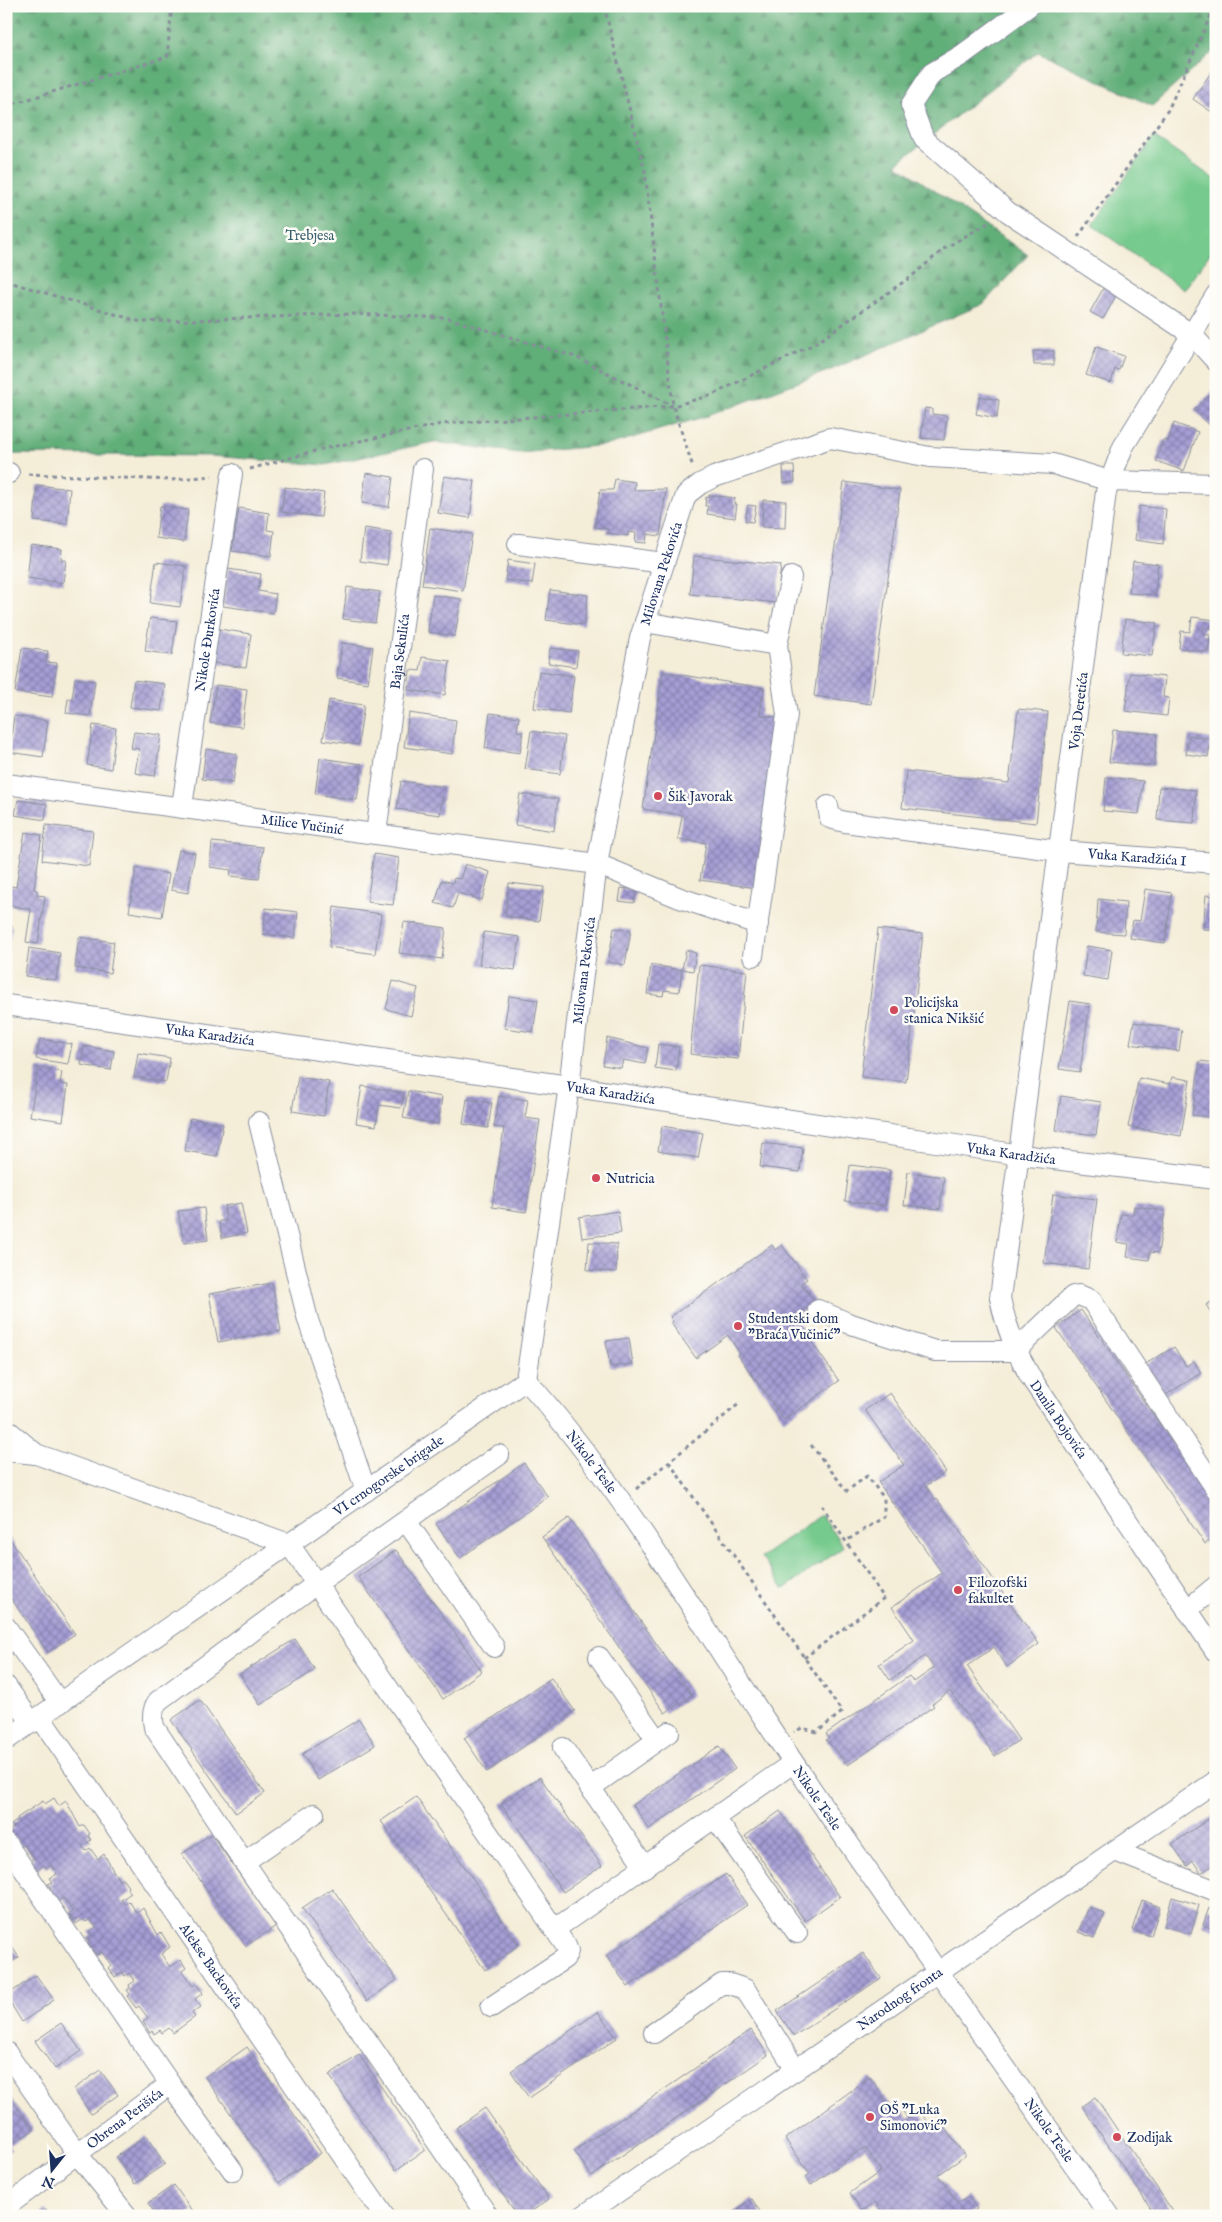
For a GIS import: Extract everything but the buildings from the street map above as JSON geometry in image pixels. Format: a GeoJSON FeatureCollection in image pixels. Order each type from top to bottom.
{"type":"FeatureCollection","features":[{"type":"Feature","properties":{"kind":"street"},"geometry":{"type":"LineString","coordinates":[[1029,6],[962,55],[932,73],[911,105],[924,138],[1008,212],[1190,334],[1216,362]]}},
{"type":"Feature","properties":{"kind":"street","name":"Voja Deretića"},"geometry":{"type":"LineString","coordinates":[[1021,1155],[1106,492],[1123,447],[1190,334],[1216,295]]}},
{"type":"Feature","properties":{"kind":"street","name":"Milovana Pekovića"},"geometry":{"type":"LineString","coordinates":[[569,1086],[597,864],[645,622],[686,495],[700,484],[714,477],[830,438],[930,457],[1053,464],[1110,481],[1216,484]]}},
{"type":"Feature","properties":{"kind":"street","name":"Baja Sekulića"},"geometry":{"type":"LineString","coordinates":[[376,834],[423,469]]}},
{"type":"Feature","properties":{"kind":"street","name":"Nikole Đurkovića"},"geometry":{"type":"LineString","coordinates":[[182,806],[232,474]]}},
{"type":"Feature","properties":{"kind":"street"},"geometry":{"type":"LineString","coordinates":[[518,544],[664,563]]}},
{"type":"Feature","properties":{"kind":"street"},"geometry":{"type":"LineString","coordinates":[[753,956],[787,715],[777,645],[791,577]]}},
{"type":"Feature","properties":{"kind":"street"},"geometry":{"type":"LineString","coordinates":[[645,622],[777,645]]}},
{"type":"Feature","properties":{"kind":"street","name":"Milice Vučinić"},"geometry":{"type":"LineString","coordinates":[[6,784],[182,806],[597,864],[680,898],[758,924]]}},
{"type":"Feature","properties":{"kind":"street","name":"Vuka Karadžića I"},"geometry":{"type":"LineString","coordinates":[[828,806],[830,818],[845,822],[1060,851],[1216,863]]}},
{"type":"Feature","properties":{"kind":"street","name":"Vuka Karadžića"},"geometry":{"type":"LineString","coordinates":[[6,1005],[569,1086],[1021,1155],[1216,1179]]}},
{"type":"Feature","properties":{"kind":"street"},"geometry":{"type":"LineString","coordinates":[[526,1380],[569,1086]]}},
{"type":"Feature","properties":{"kind":"street"},"geometry":{"type":"LineString","coordinates":[[259,1122],[308,1320],[366,1491]]}},
{"type":"Feature","properties":{"kind":"street","name":"Danila Bojovića"},"geometry":{"type":"LineString","coordinates":[[1021,1155],[1000,1298],[1005,1326],[1015,1351],[1216,1652]]}},
{"type":"Feature","properties":{"kind":"street"},"geometry":{"type":"LineString","coordinates":[[818,1310],[848,1323],[934,1351],[1015,1351],[1073,1296],[1079,1295],[1091,1300],[1216,1489]]}},
{"type":"Feature","properties":{"kind":"street","name":"VI crnogorske brigade"},"geometry":{"type":"LineString","coordinates":[[6,1740],[526,1380]]}},
{"type":"Feature","properties":{"kind":"street","name":"Nikole Tesle"},"geometry":{"type":"LineString","coordinates":[[526,1380],[556,1414],[622,1500],[779,1742],[1110,2216]]}},
{"type":"Feature","properties":{"kind":"street"},"geometry":{"type":"LineString","coordinates":[[6,1429],[36,1454]]}},
{"type":"Feature","properties":{"kind":"street"},"geometry":{"type":"LineString","coordinates":[[6,1451],[36,1454],[289,1544],[566,1946],[568,1951],[565,1958],[491,2007]]}},
{"type":"Feature","properties":{"kind":"street"},"geometry":{"type":"LineString","coordinates":[[488,2216],[244,1862],[154,1727],[153,1712],[158,1701],[316,1584],[499,1455]]}},
{"type":"Feature","properties":{"kind":"street"},"geometry":{"type":"LineString","coordinates":[[406,1521],[494,1647]]}},
{"type":"Feature","properties":{"kind":"street"},"geometry":{"type":"LineString","coordinates":[[1187,1610],[1216,1586]]}},
{"type":"Feature","properties":{"kind":"street"},"geometry":{"type":"LineString","coordinates":[[6,1628],[60,1703]]}},
{"type":"Feature","properties":{"kind":"street"},"geometry":{"type":"LineString","coordinates":[[590,1788],[663,1736],[599,1657]]}},
{"type":"Feature","properties":{"kind":"street","name":"Alekse Backovića"},"geometry":{"type":"LineString","coordinates":[[6,1686],[36,1720],[384,2216]]}},
{"type":"Feature","properties":{"kind":"street"},"geometry":{"type":"LineString","coordinates":[[563,1748],[645,1867]]}},
{"type":"Feature","properties":{"kind":"street"},"geometry":{"type":"LineString","coordinates":[[555,1929],[794,1763]]}},
{"type":"Feature","properties":{"kind":"street","name":"Narodnog fronta"},"geometry":{"type":"LineString","coordinates":[[583,2216],[1216,1781]]}},
{"type":"Feature","properties":{"kind":"street"},"geometry":{"type":"LineString","coordinates":[[244,1862],[314,1814]]}},
{"type":"Feature","properties":{"kind":"street"},"geometry":{"type":"LineString","coordinates":[[715,1818],[797,1933]]}},
{"type":"Feature","properties":{"kind":"street"},"geometry":{"type":"LineString","coordinates":[[6,1843],[170,2084],[233,2171]]}},
{"type":"Feature","properties":{"kind":"street"},"geometry":{"type":"LineString","coordinates":[[1115,1851],[1216,1891]]}},
{"type":"Feature","properties":{"kind":"street"},"geometry":{"type":"LineString","coordinates":[[654,2033],[722,1984],[737,1985],[744,1988],[796,2070]]}},
{"type":"Feature","properties":{"kind":"street"},"geometry":{"type":"LineString","coordinates":[[6,2052],[78,2155],[126,2216]]}},
{"type":"Feature","properties":{"kind":"street","name":"Obrena Perišića"},"geometry":{"type":"LineString","coordinates":[[6,2207],[78,2155],[170,2084]]}},
{"type":"Feature","properties":{"kind":"path"},"geometry":{"type":"LineString","coordinates":[[6,106],[167,57],[172,6]]}},
{"type":"Feature","properties":{"kind":"path"},"geometry":{"type":"LineString","coordinates":[[604,6],[645,172],[673,406],[700,484]]}},
{"type":"Feature","properties":{"kind":"path"},"geometry":{"type":"LineString","coordinates":[[1067,252],[1168,110],[1216,6]]}},
{"type":"Feature","properties":{"kind":"path"},"geometry":{"type":"LineString","coordinates":[[8,473],[171,480],[232,474],[326,448],[442,424],[673,406],[712,395],[816,343],[912,276],[945,248],[1008,212]]}},
{"type":"Feature","properties":{"kind":"path"},"geometry":{"type":"LineString","coordinates":[[6,281],[140,322],[352,314],[447,318],[576,357],[673,406]]}},
{"type":"Feature","properties":{"kind":"path"},"geometry":{"type":"LineString","coordinates":[[622,1500],[740,1402]]}},
{"type":"Feature","properties":{"kind":"path"},"geometry":{"type":"LineString","coordinates":[[811,1445],[847,1491],[867,1476],[884,1498],[884,1517],[846,1541]]}},
{"type":"Feature","properties":{"kind":"path"},"geometry":{"type":"LineString","coordinates":[[669,1462],[842,1712],[817,1732],[802,1728],[779,1742]]}},
{"type":"Feature","properties":{"kind":"path"},"geometry":{"type":"LineString","coordinates":[[804,1658],[884,1598],[822,1506]]}},
{"type":"Feature","properties":{"kind":"green space","name":"Trebjesa"},"geometry":{"type":"Polygon","coordinates":[[[6,6],[1216,6],[1216,49],[1152,106],[1038,52],[896,164],[1028,255],[983,304],[831,370],[707,416],[608,445],[520,453],[434,442],[325,465],[211,456],[6,454],[6,6]]]}},
{"type":"Feature","properties":{"kind":"green space"},"geometry":{"type":"Polygon","coordinates":[[[1154,137],[1216,180],[1216,245],[1184,290],[1092,225],[1154,137]]]}},
{"type":"Feature","properties":{"kind":"green space"},"geometry":{"type":"Polygon","coordinates":[[[821,1515],[844,1547],[784,1589],[761,1557],[821,1515]]]}},
{"type":"Feature","properties":{"kind":"place","name":"Šik Javorak"},"geometry":{"type":"Point","coordinates":[658,796]}},
{"type":"Feature","properties":{"kind":"place","name":"Policijska stanica Nikšić"},"geometry":{"type":"Point","coordinates":[894,1010]}},
{"type":"Feature","properties":{"kind":"place","name":"Nutricia"},"geometry":{"type":"Point","coordinates":[596,1178]}},
{"type":"Feature","properties":{"kind":"place","name":"Studentski dom \"Braća Vučinić\""},"geometry":{"type":"Point","coordinates":[738,1326]}},
{"type":"Feature","properties":{"kind":"place","name":"Filozofski fakultet"},"geometry":{"type":"Point","coordinates":[958,1590]}},
{"type":"Feature","properties":{"kind":"place","name":"OŠ \"Luka Simonović\""},"geometry":{"type":"Point","coordinates":[870,2117]}},
{"type":"Feature","properties":{"kind":"place","name":"Zodijak"},"geometry":{"type":"Point","coordinates":[1117,2137]}}]}
